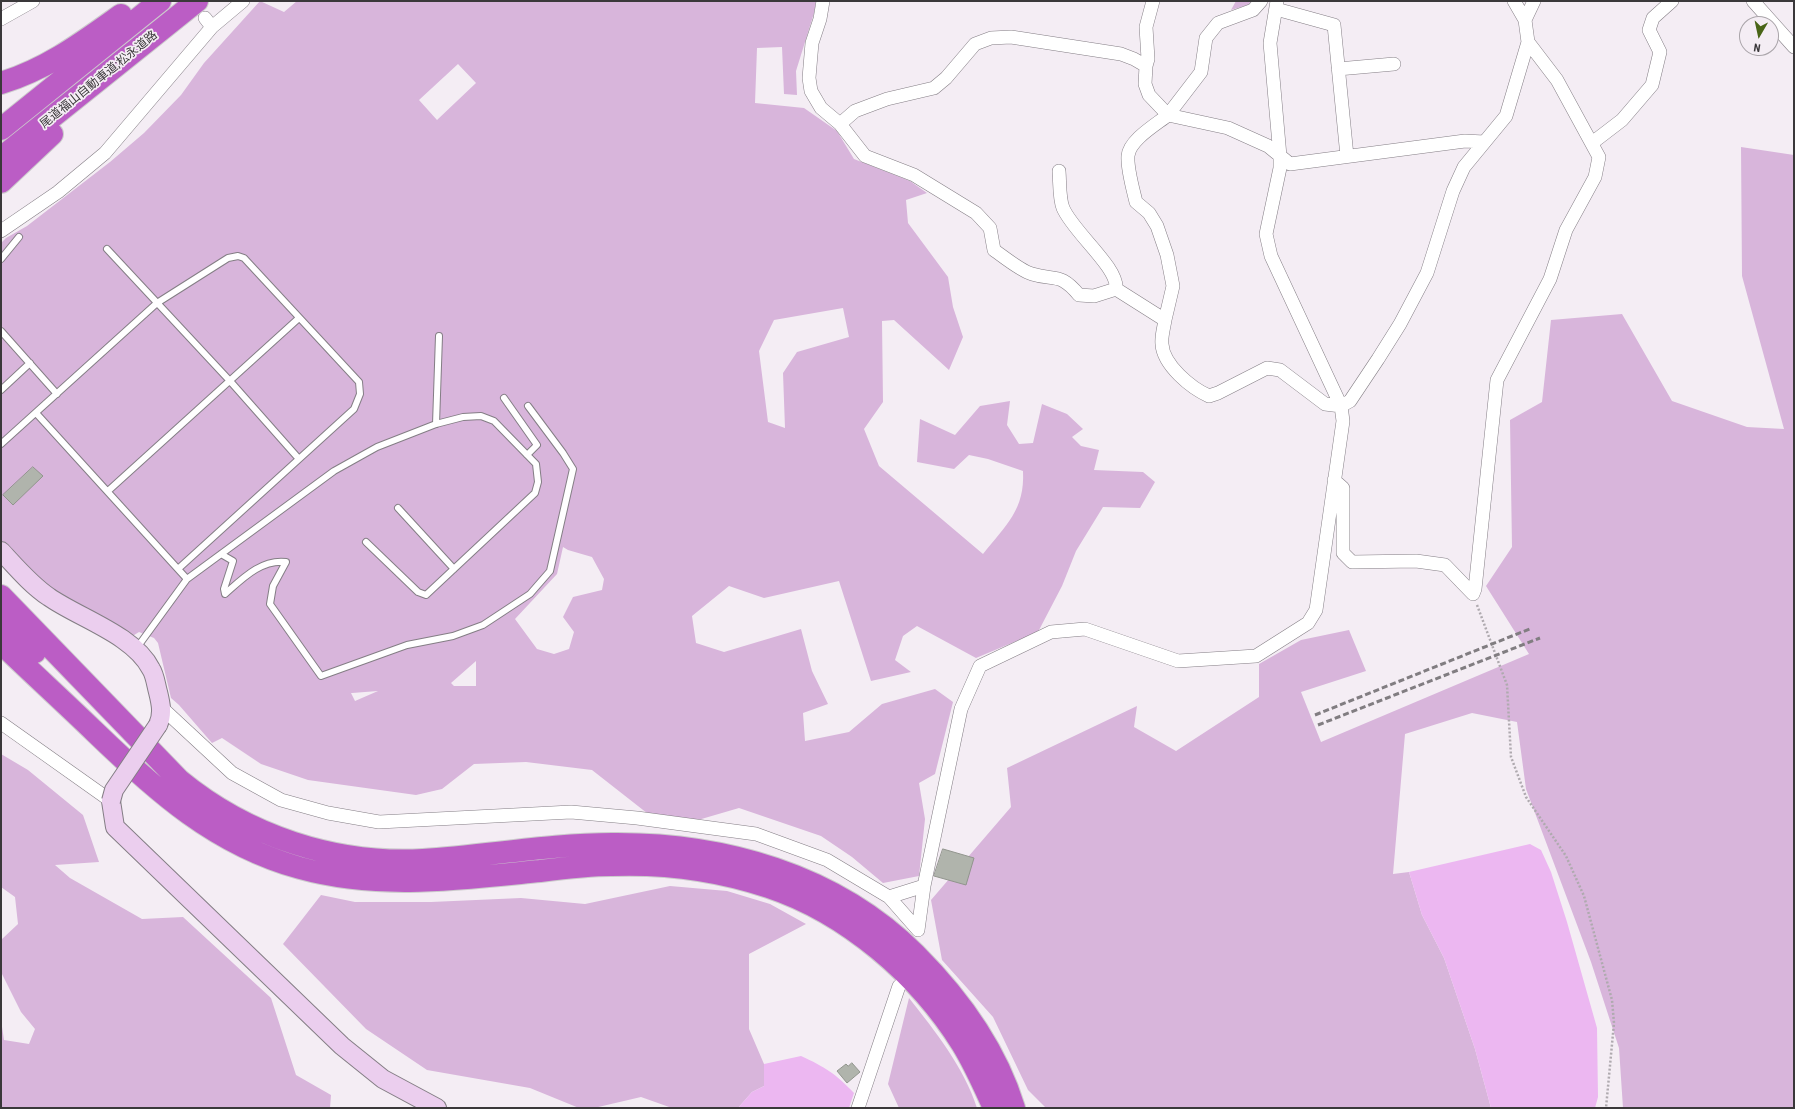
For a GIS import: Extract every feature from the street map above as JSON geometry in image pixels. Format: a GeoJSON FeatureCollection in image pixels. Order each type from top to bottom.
{"type":"FeatureCollection","features":[{"type":"Feature","properties":{"kind":"highway"},"geometry":{"type":"LineString","coordinates":[[1,83],[20,77],[64,55],[141,1]]}},
{"type":"Feature","properties":{"kind":"highway","name":"尾道福山自動車道;松永道路"},"geometry":{"type":"LineString","coordinates":[[1,129],[160,1]]}},
{"type":"Feature","properties":{"kind":"highway"},"geometry":{"type":"LineString","coordinates":[[1,182],[200,14]]}},
{"type":"Feature","properties":{"kind":"highway","name":"尾道福山自動車道;松永道路"},"geometry":{"type":"LineString","coordinates":[[1,158],[200,14]]}},
{"type":"Feature","properties":{"kind":"highway"},"geometry":{"type":"LineString","coordinates":[[1,596],[162,764],[196,794]]}},
{"type":"Feature","properties":{"kind":"highway"},"geometry":{"type":"LineString","coordinates":[[1,620],[126,738],[196,794],[233,817],[267,833],[305,847],[340,855],[379,859],[420,860],[610,844],[657,844],[705,850],[745,858],[778,868],[806,880],[843,899],[876,920],[904,943],[926,965],[956,1000],[979,1033],[996,1063],[1014,1108]]}},
{"type":"Feature","properties":{"kind":"highway"},"geometry":{"type":"LineString","coordinates":[[1,643],[150,784],[185,812],[223,836],[266,856],[299,868],[336,876],[378,881],[421,881],[610,864],[648,865],[700,870],[739,878],[771,887],[796,898],[832,917],[862,938],[890,960],[917,986],[941,1014],[962,1044],[979,1074],[994,1108]]}},
{"type":"Feature","properties":{"kind":"highway"},"geometry":{"type":"LineString","coordinates":[[1,651],[121,757]]}},
{"type":"Feature","properties":{"kind":"street"},"geometry":{"type":"LineString","coordinates":[[1,19],[33,1]]}},
{"type":"Feature","properties":{"kind":"street"},"geometry":{"type":"LineString","coordinates":[[1,231],[58,192],[105,153],[200,14],[242,1]]}},
{"type":"Feature","properties":{"kind":"street"},"geometry":{"type":"LineString","coordinates":[[822,1],[820,19],[812,43],[809,78],[811,90],[821,108],[840,124],[865,156],[914,175],[976,214],[990,228],[994,250],[1031,274],[1059,277],[1073,287],[1079,294],[1094,296],[1116,290],[1165,320]]}},
{"type":"Feature","properties":{"kind":"street"},"geometry":{"type":"LineString","coordinates":[[1153,1],[1146,27],[1148,59],[1145,84],[1149,95],[1168,114],[1228,128],[1268,146],[1290,164],[1465,141],[1484,142]]}},
{"type":"Feature","properties":{"kind":"street"},"geometry":{"type":"LineString","coordinates":[[1261,1],[1253,10],[1218,23],[1206,38],[1201,72],[1168,114],[1134,141],[1130,148],[1128,156],[1136,202],[1149,213],[1157,226],[1167,255],[1173,286],[1165,320],[1162,344],[1166,359],[1174,370],[1209,396],[1218,393],[1267,368],[1280,370],[1325,404],[1341,406],[1350,401],[1400,324],[1427,273],[1453,191],[1464,167],[1506,116],[1528,42],[1525,20],[1514,1]]}},
{"type":"Feature","properties":{"kind":"street"},"geometry":{"type":"LineString","coordinates":[[1525,20],[1534,1]]}},
{"type":"Feature","properties":{"kind":"street"},"geometry":{"type":"LineString","coordinates":[[1592,143],[1622,120],[1652,85],[1660,52],[1649,30],[1652,18],[1672,1]]}},
{"type":"Feature","properties":{"kind":"street"},"geometry":{"type":"LineString","coordinates":[[1753,1],[1794,47]]}},
{"type":"Feature","properties":{"kind":"street"},"geometry":{"type":"LineString","coordinates":[[161,706],[232,773],[281,800],[328,814],[379,822],[571,812],[637,818],[756,834],[827,860],[889,897],[918,930],[924,886],[961,709],[980,666],[1051,632],[1085,629],[1178,661],[1256,656],[1308,623],[1316,610],[1343,421],[1341,406],[1271,256],[1266,234],[1280,168],[1270,43],[1277,5],[1334,25],[1347,156]]}},
{"type":"Feature","properties":{"kind":"street"},"geometry":{"type":"LineString","coordinates":[[840,124],[855,111],[887,99],[934,88],[946,78],[974,44],[991,38],[1011,37],[1121,54],[1146,66]]}},
{"type":"Feature","properties":{"kind":"street"},"geometry":{"type":"LineString","coordinates":[[1334,480],[1343,488],[1343,553],[1352,562],[1416,561],[1445,565],[1473,594],[1475,589],[1497,380],[1550,279],[1566,230],[1595,177],[1599,158],[1557,80],[1528,42]]}},
{"type":"Feature","properties":{"kind":"street"},"geometry":{"type":"LineString","coordinates":[[1338,69],[1394,64]]}},
{"type":"Feature","properties":{"kind":"street"},"geometry":{"type":"LineString","coordinates":[[1059,171],[1063,207],[1074,227],[1113,274],[1117,284],[1116,290]]}},
{"type":"Feature","properties":{"kind":"street"},"geometry":{"type":"LineString","coordinates":[[1,551],[33,584],[49,597],[123,639],[136,650],[151,668],[161,706],[158,725],[114,790],[112,801],[115,827],[342,1046],[383,1078],[437,1108]]}},
{"type":"Feature","properties":{"kind":"street"},"geometry":{"type":"LineString","coordinates":[[1,723],[112,801]]}},
{"type":"Feature","properties":{"kind":"street"},"geometry":{"type":"LineString","coordinates":[[889,897],[924,886]]}},
{"type":"Feature","properties":{"kind":"street"},"geometry":{"type":"LineString","coordinates":[[858,1108],[899,986]]}},
{"type":"Feature","properties":{"kind":"lane"},"geometry":{"type":"LineString","coordinates":[[1,259],[19,236]]}},
{"type":"Feature","properties":{"kind":"lane"},"geometry":{"type":"LineString","coordinates":[[107,249],[230,381],[299,458]]}},
{"type":"Feature","properties":{"kind":"lane"},"geometry":{"type":"LineString","coordinates":[[1,444],[157,303],[228,258],[238,256],[244,258],[359,382],[360,394],[354,409],[178,569]]}},
{"type":"Feature","properties":{"kind":"lane"},"geometry":{"type":"LineString","coordinates":[[108,492],[299,318]]}},
{"type":"Feature","properties":{"kind":"lane"},"geometry":{"type":"LineString","coordinates":[[1,331],[57,394]]}},
{"type":"Feature","properties":{"kind":"lane"},"geometry":{"type":"LineString","coordinates":[[436,424],[439,336]]}},
{"type":"Feature","properties":{"kind":"lane"},"geometry":{"type":"LineString","coordinates":[[1,390],[30,364]]}},
{"type":"Feature","properties":{"kind":"lane"},"geometry":{"type":"LineString","coordinates":[[504,398],[537,445],[527,455]]}},
{"type":"Feature","properties":{"kind":"lane"},"geometry":{"type":"LineString","coordinates":[[221,554],[233,561],[224,589],[225,594],[251,571],[275,561],[286,562],[273,586],[270,604],[321,676],[407,645],[453,636],[484,625],[530,594],[550,571],[573,469],[528,406]]}},
{"type":"Feature","properties":{"kind":"lane"},"geometry":{"type":"LineString","coordinates":[[36,413],[187,579]]}},
{"type":"Feature","properties":{"kind":"lane"},"geometry":{"type":"LineString","coordinates":[[136,650],[187,579],[334,471],[377,447],[436,424],[463,417],[481,416],[494,421],[536,464],[538,482],[535,494],[426,594],[418,592],[366,542]]}},
{"type":"Feature","properties":{"kind":"lane"},"geometry":{"type":"LineString","coordinates":[[398,508],[454,569]]}},
{"type":"Feature","properties":{"kind":"path"},"geometry":{"type":"LineString","coordinates":[[1473,594],[1507,685],[1512,757],[1526,797],[1566,856],[1584,896],[1610,993],[1614,1024],[1606,1108]]}},
{"type":"Feature","properties":{"kind":"shaded area"},"geometry":{"type":"Polygon","coordinates":[[[260,1],[284,12],[297,1],[816,1],[814,13],[796,71],[797,95],[784,94],[782,47],[757,48],[755,103],[804,108],[837,131],[854,159],[910,181],[927,193],[906,200],[908,223],[948,277],[953,307],[963,337],[949,370],[894,320],[882,321],[883,402],[864,429],[879,466],[983,554],[1006,525],[1017,507],[1023,485],[1023,471],[988,459],[969,455],[954,469],[917,462],[920,419],[955,435],[980,406],[1010,401],[1007,425],[1019,444],[1033,443],[1042,404],[1067,414],[1083,429],[1072,437],[1081,446],[1099,450],[1094,470],[1143,472],[1155,482],[1140,508],[1103,507],[1076,551],[1062,586],[1038,632],[976,658],[917,626],[903,636],[895,660],[911,672],[871,681],[839,581],[764,598],[729,586],[692,616],[696,643],[724,652],[801,629],[812,671],[828,704],[803,713],[805,741],[849,732],[882,704],[935,689],[953,702],[935,774],[919,783],[925,819],[919,876],[883,883],[852,857],[821,836],[739,808],[698,820],[652,817],[592,770],[526,762],[474,764],[442,789],[416,795],[308,780],[261,764],[222,738],[212,743],[171,698],[158,643],[154,638],[139,632],[131,637],[57,596],[1,543],[1,243],[6,238],[27,226],[110,162],[144,133],[181,95],[204,63],[260,1]],[[458,64],[419,100],[437,120],[476,83],[458,64]],[[843,308],[774,320],[759,351],[768,422],[785,428],[783,373],[797,352],[849,337],[843,308]],[[563,547],[557,574],[515,619],[537,649],[554,654],[569,649],[574,632],[563,617],[573,597],[602,590],[604,579],[592,557],[568,550],[563,547]],[[476,661],[451,683],[454,686],[476,686],[476,661]],[[378,691],[352,693],[355,701],[378,691]]]}},
{"type":"Feature","properties":{"kind":"shaded area"},"geometry":{"type":"Polygon","coordinates":[[[1236,1],[1252,1],[1248,5],[1231,10],[1236,1]]]}},
{"type":"Feature","properties":{"kind":"shaded area"},"geometry":{"type":"Polygon","coordinates":[[[1741,147],[1794,155],[1794,1108],[1623,1108],[1619,1048],[1591,962],[1526,789],[1517,722],[1472,713],[1405,734],[1393,874],[1409,872],[1422,915],[1444,958],[1475,1049],[1491,1108],[1046,1108],[1028,1090],[993,1017],[942,960],[931,900],[1011,807],[1007,768],[1137,706],[1134,727],[1176,751],[1259,697],[1259,664],[1301,640],[1349,630],[1366,671],[1301,692],[1321,742],[1529,654],[1486,586],[1512,547],[1510,420],[1542,402],[1551,320],[1622,314],[1672,401],[1747,427],[1784,429],[1742,276],[1741,147]]]}},
{"type":"Feature","properties":{"kind":"shaded area"},"geometry":{"type":"Polygon","coordinates":[[[1,754],[28,770],[83,815],[99,862],[55,865],[70,878],[142,919],[183,917],[271,998],[296,1075],[331,1095],[330,1108],[1,1108],[1,1020],[4,1040],[29,1044],[35,1029],[21,1012],[1,972],[1,940],[18,924],[15,897],[1,887],[1,754]]]}},
{"type":"Feature","properties":{"kind":"shaded area"},"geometry":{"type":"Polygon","coordinates":[[[1530,844],[1541,850],[1551,872],[1567,922],[1597,1028],[1598,1097],[1595,1108],[1491,1108],[1475,1049],[1444,958],[1422,915],[1409,872],[1530,844]]]}},
{"type":"Feature","properties":{"kind":"shaded area"},"geometry":{"type":"Polygon","coordinates":[[[670,886],[727,891],[770,904],[806,924],[749,954],[749,1029],[764,1064],[764,1086],[752,1092],[738,1108],[672,1108],[641,1097],[594,1108],[579,1108],[530,1088],[427,1070],[366,1029],[283,944],[321,895],[355,902],[431,902],[521,898],[585,904],[670,886]]]}},
{"type":"Feature","properties":{"kind":"shaded area"},"geometry":{"type":"Polygon","coordinates":[[[909,998],[939,1036],[957,1064],[965,1078],[977,1108],[899,1108],[888,1084],[909,998]]]}},
{"type":"Feature","properties":{"kind":"shaded area"},"geometry":{"type":"Polygon","coordinates":[[[801,1056],[830,1072],[854,1093],[849,1108],[738,1108],[752,1092],[764,1086],[764,1064],[801,1056]]]}},
{"type":"Feature","properties":{"kind":"building"},"geometry":{"type":"Polygon","coordinates":[[[33,467],[43,476],[13,505],[3,495],[33,467]]]}},
{"type":"Feature","properties":{"kind":"building"},"geometry":{"type":"Polygon","coordinates":[[[943,849],[974,858],[966,885],[934,876],[943,849]]]}},
{"type":"Feature","properties":{"kind":"building"},"geometry":{"type":"Polygon","coordinates":[[[852,1063],[860,1072],[847,1083],[837,1071],[846,1064],[848,1066],[852,1063]]]}},
{"type":"Feature","properties":{"kind":"railway"},"geometry":{"type":"LineString","coordinates":[[1315,715],[1532,628]]}},
{"type":"Feature","properties":{"kind":"railway"},"geometry":{"type":"LineString","coordinates":[[1318,725],[1540,638]]}}]}
